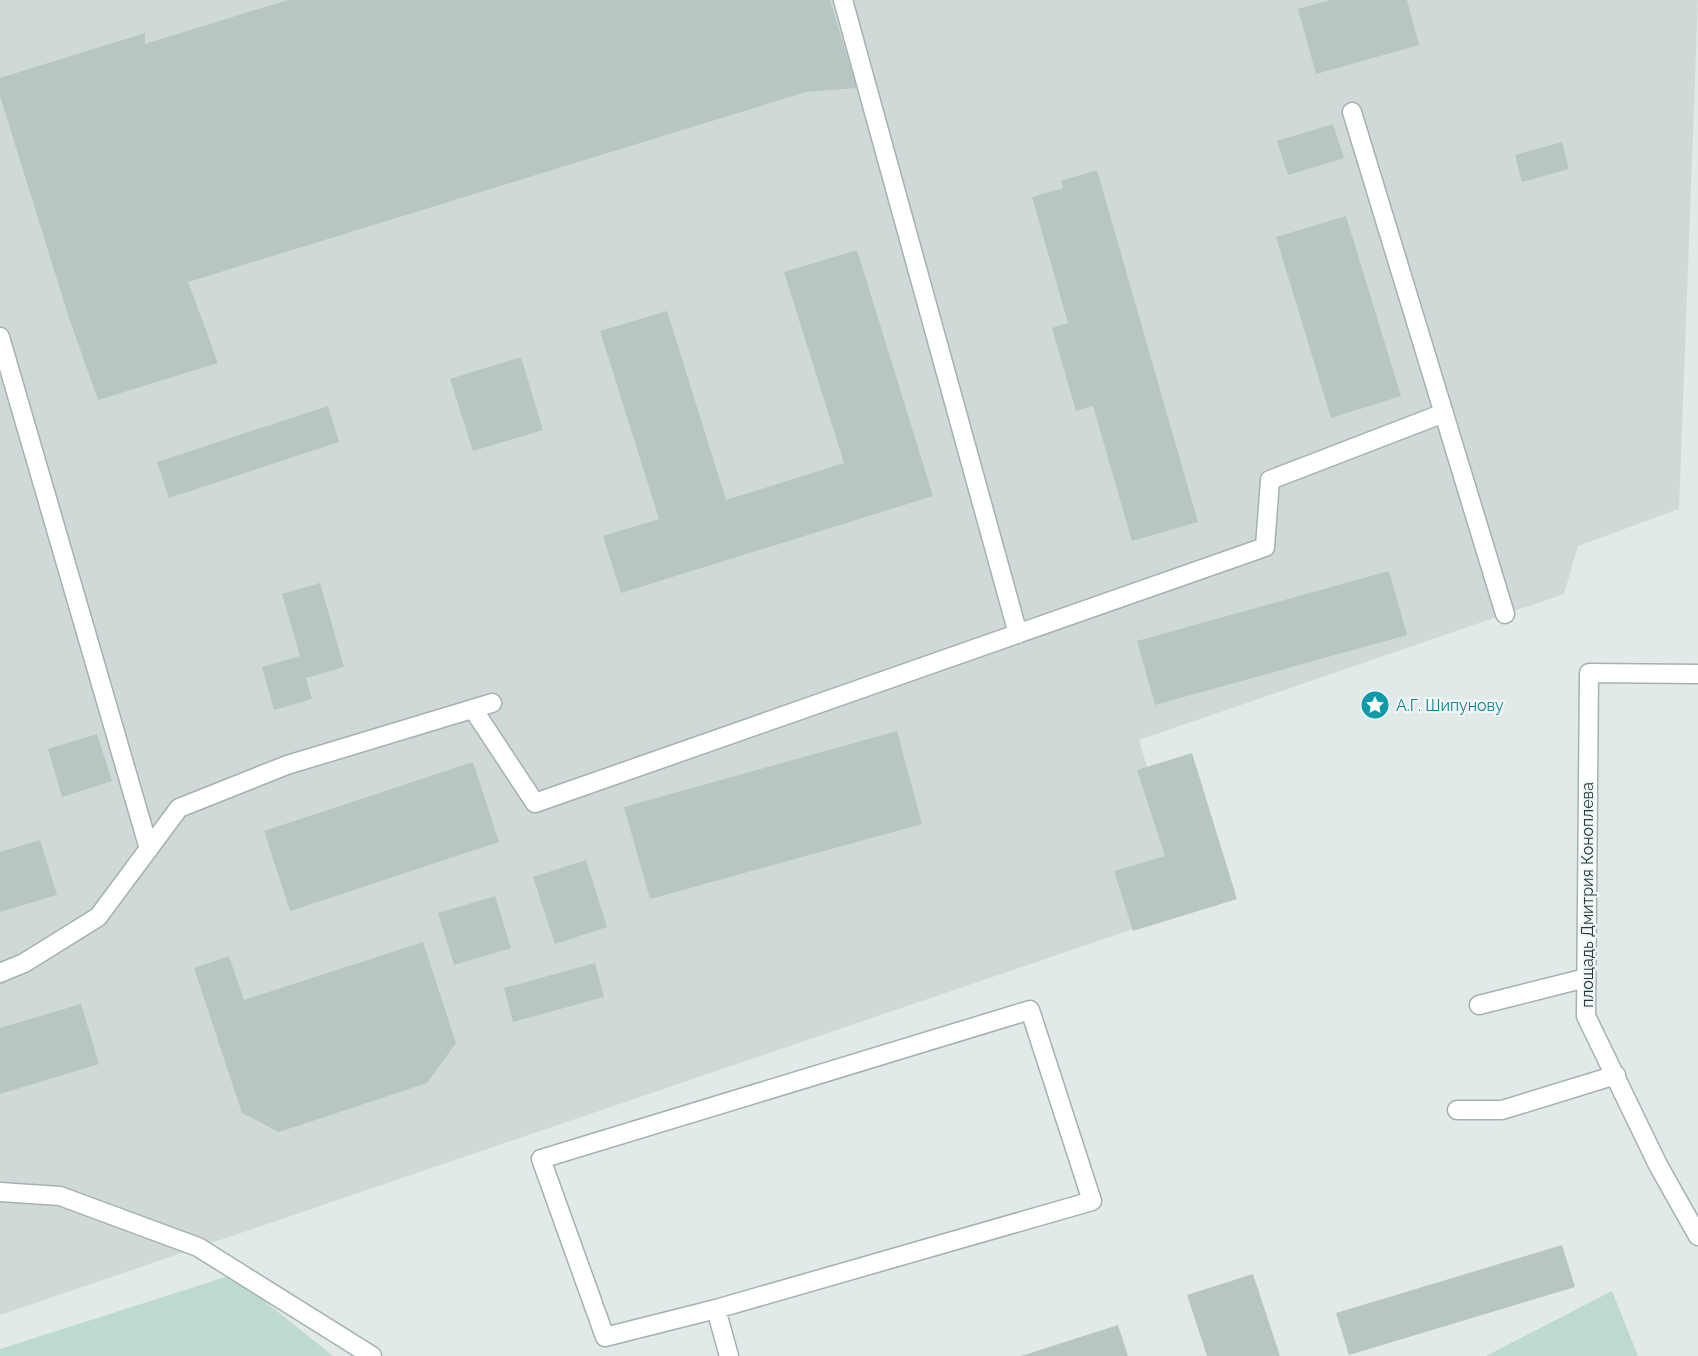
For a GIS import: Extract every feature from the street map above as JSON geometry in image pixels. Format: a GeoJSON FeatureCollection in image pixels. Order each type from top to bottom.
{"type":"FeatureCollection","features":[{"type":"Feature","properties":{"kind":"lane"},"geometry":{"type":"LineString","coordinates":[[843,0],[1018,634]]}},
{"type":"Feature","properties":{"kind":"lane"},"geometry":{"type":"LineString","coordinates":[[1352,112],[1505,614]]}},
{"type":"Feature","properties":{"kind":"lane"},"geometry":{"type":"LineString","coordinates":[[0,337],[149,849]]}},
{"type":"Feature","properties":{"kind":"lane"},"geometry":{"type":"LineString","coordinates":[[473,709],[535,803],[1265,547],[1270,480],[1444,413]]}},
{"type":"Feature","properties":{"kind":"lane","name":"площадь Дмитрия Коноплева"},"geometry":{"type":"LineString","coordinates":[[1698,674],[1589,673],[1586,978],[1586,1016],[1658,1165],[1698,1236]]}},
{"type":"Feature","properties":{"kind":"lane"},"geometry":{"type":"LineString","coordinates":[[0,973],[24,963],[98,917],[178,808],[287,765],[492,703]]}},
{"type":"Feature","properties":{"kind":"lane"},"geometry":{"type":"LineString","coordinates":[[1479,1005],[1586,978]]}},
{"type":"Feature","properties":{"kind":"lane"},"geometry":{"type":"LineString","coordinates":[[1030,1010],[1092,1201],[716,1308],[605,1337],[541,1159],[1030,1010]]}},
{"type":"Feature","properties":{"kind":"lane"},"geometry":{"type":"LineString","coordinates":[[1457,1110],[1502,1110],[1616,1075]]}},
{"type":"Feature","properties":{"kind":"lane"},"geometry":{"type":"LineString","coordinates":[[0,1192],[60,1196],[198,1247],[372,1356]]}},
{"type":"Feature","properties":{"kind":"lane"},"geometry":{"type":"LineString","coordinates":[[716,1308],[729,1356]]}},
{"type":"Feature","properties":{"kind":"shaded area"},"geometry":{"type":"Polygon","coordinates":[[[0,0],[1698,0],[1679,509],[1578,546],[1564,594],[1139,740],[1176,862],[1142,926],[0,1315],[0,0]]]}},
{"type":"Feature","properties":{"kind":"green space"},"geometry":{"type":"Polygon","coordinates":[[[232,1275],[333,1356],[0,1356],[0,1349],[232,1275]]]}},
{"type":"Feature","properties":{"kind":"green space"},"geometry":{"type":"Polygon","coordinates":[[[1612,1291],[1638,1356],[1486,1356],[1612,1291]]]}},
{"type":"Feature","properties":{"kind":"building"},"geometry":{"type":"Polygon","coordinates":[[[288,0],[830,0],[857,88],[806,92],[188,282],[218,363],[98,400],[69,318],[0,96],[0,78],[145,33],[145,44],[288,0]]]}},
{"type":"Feature","properties":{"kind":"building"},"geometry":{"type":"Polygon","coordinates":[[[1330,0],[1407,0],[1419,45],[1316,74],[1298,9],[1330,0]]]}},
{"type":"Feature","properties":{"kind":"building"},"geometry":{"type":"Polygon","coordinates":[[[1333,124],[1344,158],[1288,175],[1277,141],[1333,124]]]}},
{"type":"Feature","properties":{"kind":"building"},"geometry":{"type":"Polygon","coordinates":[[[1562,142],[1569,169],[1522,182],[1515,155],[1562,142]]]}},
{"type":"Feature","properties":{"kind":"building"},"geometry":{"type":"Polygon","coordinates":[[[1097,170],[1198,522],[1132,541],[1093,406],[1076,411],[1052,328],[1068,323],[1032,197],[1063,188],[1061,181],[1097,170]]]}},
{"type":"Feature","properties":{"kind":"building"},"geometry":{"type":"Polygon","coordinates":[[[1346,216],[1401,396],[1331,418],[1276,237],[1346,216]]]}},
{"type":"Feature","properties":{"kind":"building"},"geometry":{"type":"Polygon","coordinates":[[[857,250],[933,496],[621,593],[603,536],[659,519],[600,331],[667,311],[726,500],[844,463],[784,272],[857,250]]]}},
{"type":"Feature","properties":{"kind":"building"},"geometry":{"type":"Polygon","coordinates":[[[521,357],[543,430],[473,451],[450,379],[521,357]]]}},
{"type":"Feature","properties":{"kind":"building"},"geometry":{"type":"Polygon","coordinates":[[[328,406],[339,442],[169,498],[157,462],[328,406]]]}},
{"type":"Feature","properties":{"kind":"building"},"geometry":{"type":"Polygon","coordinates":[[[1389,571],[1407,635],[1155,705],[1137,641],[1389,571]]]}},
{"type":"Feature","properties":{"kind":"building"},"geometry":{"type":"Polygon","coordinates":[[[320,583],[344,667],[306,678],[312,699],[274,710],[262,667],[300,656],[282,594],[320,583]]]}},
{"type":"Feature","properties":{"kind":"building"},"geometry":{"type":"Polygon","coordinates":[[[897,731],[922,824],[650,899],[624,807],[897,731]]]}},
{"type":"Feature","properties":{"kind":"building"},"geometry":{"type":"Polygon","coordinates":[[[97,734],[112,781],[62,797],[48,749],[97,734]]]}},
{"type":"Feature","properties":{"kind":"building"},"geometry":{"type":"Polygon","coordinates":[[[1192,753],[1237,899],[1133,931],[1114,871],[1165,856],[1137,770],[1192,753]]]}},
{"type":"Feature","properties":{"kind":"building"},"geometry":{"type":"Polygon","coordinates":[[[473,762],[499,842],[290,911],[264,831],[473,762]]]}},
{"type":"Feature","properties":{"kind":"building"},"geometry":{"type":"Polygon","coordinates":[[[40,840],[57,895],[0,912],[0,852],[40,840]]]}},
{"type":"Feature","properties":{"kind":"building"},"geometry":{"type":"Polygon","coordinates":[[[586,860],[607,927],[555,944],[533,877],[586,860]]]}},
{"type":"Feature","properties":{"kind":"building"},"geometry":{"type":"Polygon","coordinates":[[[495,896],[511,948],[454,965],[438,913],[495,896]]]}},
{"type":"Feature","properties":{"kind":"building"},"geometry":{"type":"Polygon","coordinates":[[[423,942],[456,1043],[427,1083],[279,1132],[242,1113],[194,968],[229,956],[244,1000],[423,942]]]}},
{"type":"Feature","properties":{"kind":"building"},"geometry":{"type":"Polygon","coordinates":[[[595,963],[604,997],[513,1022],[504,988],[595,963]]]}},
{"type":"Feature","properties":{"kind":"building"},"geometry":{"type":"Polygon","coordinates":[[[81,1004],[99,1064],[0,1094],[0,1028],[81,1004]]]}},
{"type":"Feature","properties":{"kind":"building"},"geometry":{"type":"Polygon","coordinates":[[[1562,1245],[1575,1287],[1349,1355],[1336,1313],[1562,1245]]]}},
{"type":"Feature","properties":{"kind":"building"},"geometry":{"type":"Polygon","coordinates":[[[1253,1274],[1280,1356],[1207,1356],[1187,1295],[1253,1274]]]}},
{"type":"Feature","properties":{"kind":"building"},"geometry":{"type":"Polygon","coordinates":[[[1118,1325],[1128,1356],[1021,1356],[1118,1325]]]}},
{"type":"Feature","properties":{"kind":"place","name":"А.Г. Шипунову"},"geometry":{"type":"Point","coordinates":[1375,705]}}]}
